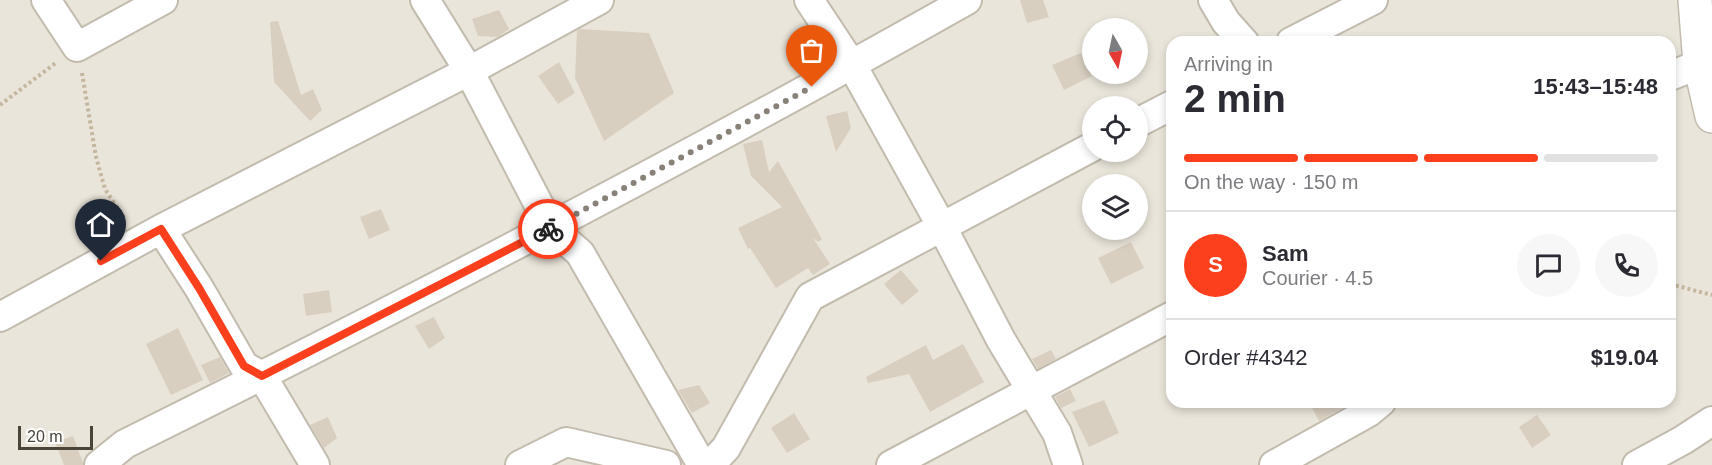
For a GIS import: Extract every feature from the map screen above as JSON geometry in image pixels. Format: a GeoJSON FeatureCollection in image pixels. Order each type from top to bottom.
{"type":"FeatureCollection","features":[{"type":"Feature","properties":{"kind":"street"},"geometry":{"type":"LineString","coordinates":[[46,0],[78,47],[163,0]]}},
{"type":"Feature","properties":{"kind":"street"},"geometry":{"type":"LineString","coordinates":[[425,0],[469,71],[551,228],[580,253],[702,465]]}},
{"type":"Feature","properties":{"kind":"street"},"geometry":{"type":"LineString","coordinates":[[0,316],[152,234],[469,71],[599,0]]}},
{"type":"Feature","properties":{"kind":"street"},"geometry":{"type":"LineString","coordinates":[[809,0],[852,65],[942,227],[1001,340],[1057,433],[1068,465]]}},
{"type":"Feature","properties":{"kind":"street"},"geometry":{"type":"LineString","coordinates":[[99,465],[125,444],[551,228],[968,0]]}},
{"type":"Feature","properties":{"kind":"street"},"geometry":{"type":"LineString","coordinates":[[1213,0],[1226,22],[1239,36]]}},
{"type":"Feature","properties":{"kind":"street"},"geometry":{"type":"LineString","coordinates":[[1303,36],[1373,0]]}},
{"type":"Feature","properties":{"kind":"street"},"geometry":{"type":"LineString","coordinates":[[1695,0],[1700,64],[1712,116]]}},
{"type":"Feature","properties":{"kind":"street"},"geometry":{"type":"LineString","coordinates":[[1676,74],[1700,64]]}},
{"type":"Feature","properties":{"kind":"street"},"geometry":{"type":"LineString","coordinates":[[1148,117],[1166,108]]}},
{"type":"Feature","properties":{"kind":"street"},"geometry":{"type":"LineString","coordinates":[[710,465],[726,448],[810,297],[1082,152]]}},
{"type":"Feature","properties":{"kind":"street"},"geometry":{"type":"LineString","coordinates":[[152,234],[199,288],[244,366],[262,376],[315,465]]}},
{"type":"Feature","properties":{"kind":"street"},"geometry":{"type":"LineString","coordinates":[[891,465],[1166,319]]}},
{"type":"Feature","properties":{"kind":"street"},"geometry":{"type":"LineString","coordinates":[[1274,465],[1374,408]]}},
{"type":"Feature","properties":{"kind":"street"},"geometry":{"type":"LineString","coordinates":[[1637,465],[1712,421]]}},
{"type":"Feature","properties":{"kind":"street"},"geometry":{"type":"LineString","coordinates":[[520,465],[566,442],[666,465]]}},
{"type":"Feature","properties":{"kind":"path"},"geometry":{"type":"LineString","coordinates":[[0,105],[78,47],[96,158],[105,189],[120,214],[152,234]]}},
{"type":"Feature","properties":{"kind":"path"},"geometry":{"type":"LineString","coordinates":[[1676,286],[1712,295]]}},
{"type":"Feature","properties":{"kind":"shaded area"},"geometry":{"type":"Polygon","coordinates":[[[0,0],[1712,0],[1712,465],[0,465],[0,0]]]}},
{"type":"Feature","properties":{"kind":"building"},"geometry":{"type":"Polygon","coordinates":[[[1020,0],[1043,0],[1049,17],[1027,23],[1020,0]]]}},
{"type":"Feature","properties":{"kind":"building"},"geometry":{"type":"Polygon","coordinates":[[[499,10],[509,29],[498,37],[478,36],[472,19],[499,10]]]}},
{"type":"Feature","properties":{"kind":"building"},"geometry":{"type":"Polygon","coordinates":[[[278,21],[301,95],[313,89],[322,110],[310,121],[274,82],[270,22],[278,21]]]}},
{"type":"Feature","properties":{"kind":"building"},"geometry":{"type":"Polygon","coordinates":[[[580,29],[649,33],[674,93],[604,141],[575,78],[577,31],[580,29]]]}},
{"type":"Feature","properties":{"kind":"building"},"geometry":{"type":"Polygon","coordinates":[[[1081,53],[1082,81],[1064,90],[1052,65],[1081,53]]]}},
{"type":"Feature","properties":{"kind":"building"},"geometry":{"type":"Polygon","coordinates":[[[559,62],[575,93],[558,104],[538,76],[559,62]]]}},
{"type":"Feature","properties":{"kind":"building"},"geometry":{"type":"Polygon","coordinates":[[[847,111],[851,128],[836,152],[826,116],[847,111]]]}},
{"type":"Feature","properties":{"kind":"building"},"geometry":{"type":"Polygon","coordinates":[[[762,140],[769,172],[778,161],[822,239],[818,242],[813,238],[830,264],[813,275],[808,268],[776,288],[750,248],[748,249],[738,228],[782,207],[751,176],[743,144],[762,140]]]}},
{"type":"Feature","properties":{"kind":"building"},"geometry":{"type":"Polygon","coordinates":[[[381,209],[390,230],[369,239],[360,217],[381,209]]]}},
{"type":"Feature","properties":{"kind":"building"},"geometry":{"type":"Polygon","coordinates":[[[1131,242],[1144,268],[1111,284],[1098,258],[1131,242]]]}},
{"type":"Feature","properties":{"kind":"building"},"geometry":{"type":"Polygon","coordinates":[[[901,270],[919,291],[902,305],[884,284],[901,270]]]}},
{"type":"Feature","properties":{"kind":"building"},"geometry":{"type":"Polygon","coordinates":[[[329,290],[332,312],[306,316],[303,294],[329,290]]]}},
{"type":"Feature","properties":{"kind":"building"},"geometry":{"type":"Polygon","coordinates":[[[434,317],[445,338],[429,349],[415,326],[434,317]]]}},
{"type":"Feature","properties":{"kind":"building"},"geometry":{"type":"Polygon","coordinates":[[[178,328],[203,380],[171,395],[146,344],[178,328]]]}},
{"type":"Feature","properties":{"kind":"building"},"geometry":{"type":"Polygon","coordinates":[[[963,344],[984,382],[930,412],[909,374],[868,383],[866,377],[926,345],[933,360],[963,344]]]}},
{"type":"Feature","properties":{"kind":"building"},"geometry":{"type":"Polygon","coordinates":[[[1051,350],[1056,359],[1038,369],[1032,359],[1051,350]]]}},
{"type":"Feature","properties":{"kind":"building"},"geometry":{"type":"Polygon","coordinates":[[[220,357],[229,373],[210,383],[201,365],[220,357]]]}},
{"type":"Feature","properties":{"kind":"building"},"geometry":{"type":"Polygon","coordinates":[[[699,385],[710,403],[692,413],[678,390],[699,385]]]}},
{"type":"Feature","properties":{"kind":"building"},"geometry":{"type":"Polygon","coordinates":[[[1070,389],[1076,401],[1061,408],[1055,397],[1070,389]]]}},
{"type":"Feature","properties":{"kind":"building"},"geometry":{"type":"Polygon","coordinates":[[[1104,400],[1119,433],[1089,447],[1072,412],[1104,400]]]}},
{"type":"Feature","properties":{"kind":"building"},"geometry":{"type":"Polygon","coordinates":[[[1312,408],[1342,408],[1319,421],[1312,408]]]}},
{"type":"Feature","properties":{"kind":"building"},"geometry":{"type":"Polygon","coordinates":[[[794,413],[810,439],[787,453],[771,428],[794,413]]]}},
{"type":"Feature","properties":{"kind":"building"},"geometry":{"type":"Polygon","coordinates":[[[1537,415],[1551,435],[1532,448],[1519,427],[1537,415]]]}},
{"type":"Feature","properties":{"kind":"building"},"geometry":{"type":"Polygon","coordinates":[[[328,417],[337,438],[324,448],[310,425],[328,417]]]}},
{"type":"Feature","properties":{"kind":"building"},"geometry":{"type":"Polygon","coordinates":[[[73,436],[83,465],[64,465],[55,442],[73,436]]]}},
{"type":"Feature","properties":{"kind":"way so far"},"geometry":{"type":"LineString","coordinates":[[548,229],[812,87]]}},
{"type":"Feature","properties":{"kind":"route"},"geometry":{"type":"LineString","coordinates":[[101,261],[161,229],[199,288],[244,366],[262,376],[548,229]]}}]}
